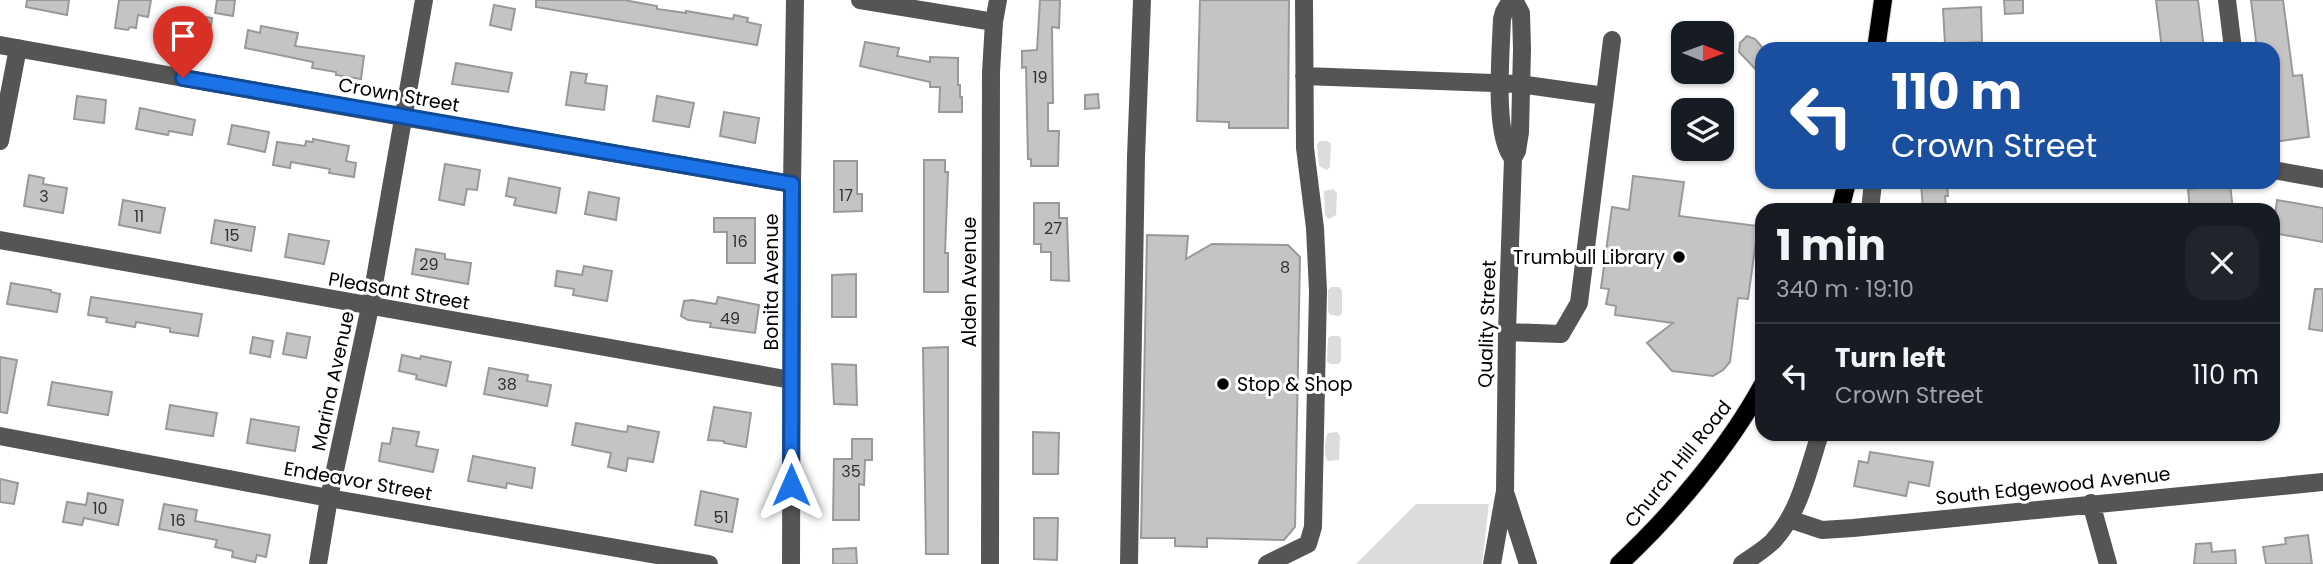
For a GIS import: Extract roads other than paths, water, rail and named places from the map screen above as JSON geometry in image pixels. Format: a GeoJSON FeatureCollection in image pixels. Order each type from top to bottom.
{"type":"FeatureCollection","features":[{"type":"Feature","properties":{"kind":"main road"},"geometry":{"type":"LineString","coordinates":[[1877,42],[1883,0]]}},
{"type":"Feature","properties":{"kind":"main road","name":"Church Hill Road"},"geometry":{"type":"LineString","coordinates":[[1619,564],[1681,499],[1755,399]]}},
{"type":"Feature","properties":{"kind":"street","name":"Marina Avenue"},"geometry":{"type":"LineString","coordinates":[[318,564],[329,498],[370,307],[424,0]]}},
{"type":"Feature","properties":{"kind":"street","name":"Bonita Avenue"},"geometry":{"type":"LineString","coordinates":[[791,564],[795,0]]}},
{"type":"Feature","properties":{"kind":"street"},"geometry":{"type":"LineString","coordinates":[[860,0],[994,22]]}},
{"type":"Feature","properties":{"kind":"street","name":"Alden Avenue"},"geometry":{"type":"LineString","coordinates":[[990,564],[991,72],[998,0]]}},
{"type":"Feature","properties":{"kind":"street"},"geometry":{"type":"LineString","coordinates":[[1129,564],[1136,157],[1142,0]]}},
{"type":"Feature","properties":{"kind":"street"},"geometry":{"type":"LineString","coordinates":[[1267,564],[1308,544],[1313,527],[1318,291],[1315,228],[1305,148],[1304,0]]}},
{"type":"Feature","properties":{"kind":"street","name":"Quality Street"},"geometry":{"type":"LineString","coordinates":[[1492,564],[1505,491],[1513,158],[1519,142],[1522,21],[1519,7],[1513,0],[1502,19],[1500,83],[1502,136],[1507,152],[1513,158]]}},
{"type":"Feature","properties":{"kind":"street"},"geometry":{"type":"LineString","coordinates":[[2227,0],[2232,42]]}},
{"type":"Feature","properties":{"kind":"street"},"geometry":{"type":"LineString","coordinates":[[1507,331],[1561,334],[1579,303],[1612,40]]}},
{"type":"Feature","properties":{"kind":"street","name":"Crown Street"},"geometry":{"type":"LineString","coordinates":[[0,45],[792,184]]}},
{"type":"Feature","properties":{"kind":"street"},"geometry":{"type":"LineString","coordinates":[[0,141],[18,48]]}},
{"type":"Feature","properties":{"kind":"street"},"geometry":{"type":"LineString","coordinates":[[1304,76],[1520,84],[1605,96]]}},
{"type":"Feature","properties":{"kind":"street"},"geometry":{"type":"LineString","coordinates":[[2280,171],[2323,179]]}},
{"type":"Feature","properties":{"kind":"street","name":"Pleasant Street"},"geometry":{"type":"LineString","coordinates":[[0,240],[791,380]]}},
{"type":"Feature","properties":{"kind":"street","name":"Endeavor Street"},"geometry":{"type":"LineString","coordinates":[[0,436],[329,498],[709,564]]}},
{"type":"Feature","properties":{"kind":"street"},"geometry":{"type":"LineString","coordinates":[[1742,564],[1771,543],[1789,519],[1818,441]]}},
{"type":"Feature","properties":{"kind":"street","name":"South Edgewood Avenue"},"geometry":{"type":"LineString","coordinates":[[1789,519],[1822,530],[2323,481]]}},
{"type":"Feature","properties":{"kind":"street","name":"Quality Street"},"geometry":{"type":"LineString","coordinates":[[1505,491],[1528,564]]}},
{"type":"Feature","properties":{"kind":"street"},"geometry":{"type":"LineString","coordinates":[[2091,503],[2108,564]]}},
{"type":"Feature","properties":{"kind":"place","name":"Trumbull Library"},"geometry":{"type":"Point","coordinates":[1679,257]}},
{"type":"Feature","properties":{"kind":"place","name":"Stop & Shop"},"geometry":{"type":"Point","coordinates":[1223,384]}}]}
